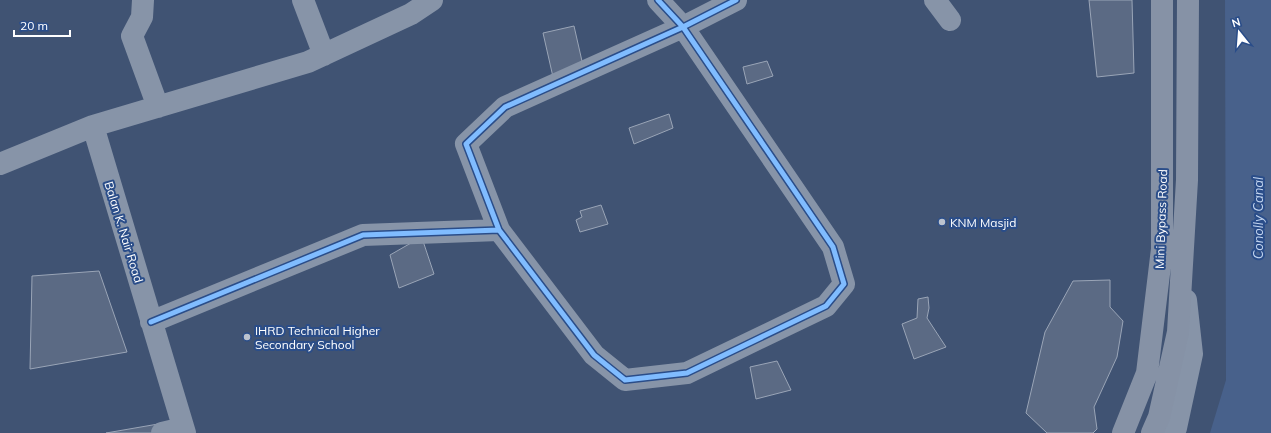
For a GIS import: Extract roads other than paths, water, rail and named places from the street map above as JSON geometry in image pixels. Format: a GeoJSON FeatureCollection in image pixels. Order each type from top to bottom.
{"type":"FeatureCollection","features":[{"type":"Feature","properties":{"kind":"main road","name":"Mini Bypass Road"},"geometry":{"type":"LineString","coordinates":[[1123,433],[1147,373],[1162,249],[1162,0]]}},
{"type":"Feature","properties":{"kind":"main road","name":"Mini Bypass Road"},"geometry":{"type":"LineString","coordinates":[[1152,433],[1159,417],[1178,332],[1187,180],[1188,0]]}},
{"type":"Feature","properties":{"kind":"street"},"geometry":{"type":"LineString","coordinates":[[143,0],[142,17],[132,36],[158,107]]}},
{"type":"Feature","properties":{"kind":"street"},"geometry":{"type":"LineString","coordinates":[[303,0],[324,55]]}},
{"type":"Feature","properties":{"kind":"street"},"geometry":{"type":"LineString","coordinates":[[0,164],[93,126],[308,62],[411,14],[432,0]]}},
{"type":"Feature","properties":{"kind":"street"},"geometry":{"type":"LineString","coordinates":[[658,0],[683,27],[833,247],[844,284],[826,306],[687,374],[625,380],[594,355],[499,230],[466,144],[505,108],[683,27],[736,0]]}},
{"type":"Feature","properties":{"kind":"street"},"geometry":{"type":"LineString","coordinates":[[935,0],[950,20]]}},
{"type":"Feature","properties":{"kind":"street","name":"Balan K. Nair Road"},"geometry":{"type":"LineString","coordinates":[[93,126],[151,322],[177,432]]}},
{"type":"Feature","properties":{"kind":"street"},"geometry":{"type":"LineString","coordinates":[[151,322],[363,236],[499,230]]}},
{"type":"Feature","properties":{"kind":"street"},"geometry":{"type":"LineString","coordinates":[[1172,433],[1176,428],[1192,354],[1182,265]]}},
{"type":"Feature","properties":{"kind":"water","name":"Conolly Canal"},"geometry":{"type":"Polygon","coordinates":[[[1225,0],[1271,0],[1271,433],[1210,433],[1226,380],[1225,0]]]}},
{"type":"Feature","properties":{"kind":"place","name":"KNM Masjid"},"geometry":{"type":"Point","coordinates":[942,222]}},
{"type":"Feature","properties":{"kind":"place","name":"IHRD Technical Higher Secondary School"},"geometry":{"type":"Point","coordinates":[247,337]}}]}
